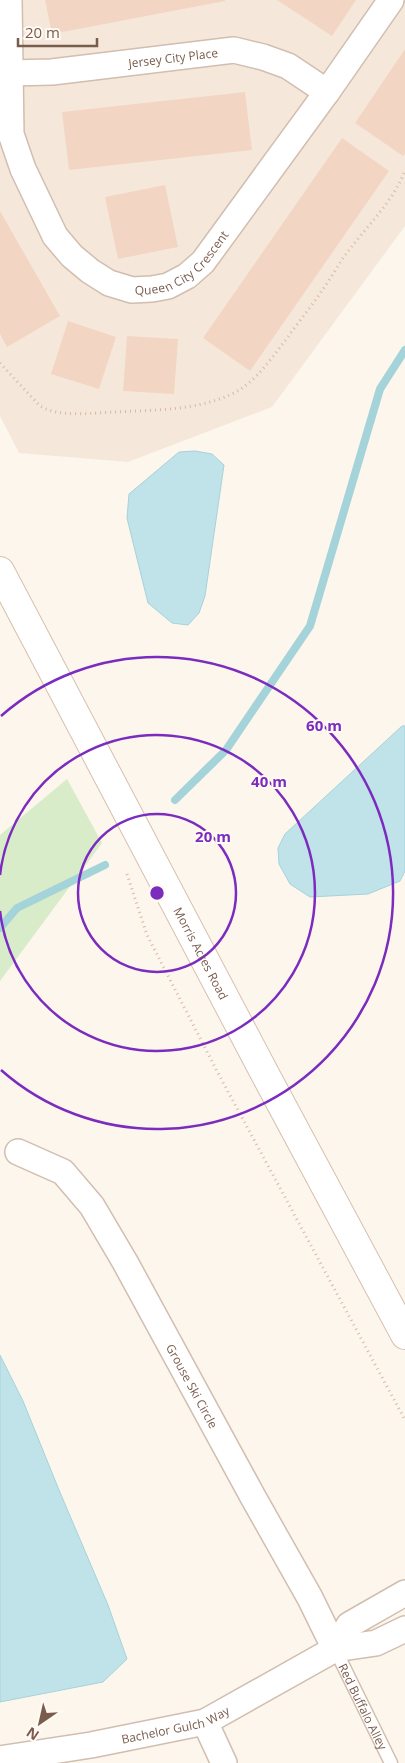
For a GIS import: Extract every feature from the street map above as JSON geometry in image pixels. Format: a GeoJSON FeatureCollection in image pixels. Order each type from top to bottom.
{"type":"FeatureCollection","features":[{"type":"Feature","properties":{"kind":"street","name":"Queen City Crescent"},"geometry":{"type":"LineString","coordinates":[[10,0],[11,134],[23,169],[55,236],[72,256],[90,271],[110,283],[132,290],[152,290],[168,286],[187,276],[203,262],[327,92],[391,0]]}},
{"type":"Feature","properties":{"kind":"street","name":"Jersey City Place"},"geometry":{"type":"LineString","coordinates":[[10,73],[52,72],[234,50],[288,66],[327,92]]}},
{"type":"Feature","properties":{"kind":"street","name":"Morris Acres Road"},"geometry":{"type":"LineString","coordinates":[[0,570],[260,1065],[405,1335]]}},
{"type":"Feature","properties":{"kind":"street","name":"Grouse Ski Circle"},"geometry":{"type":"LineString","coordinates":[[18,1152],[63,1172],[92,1206],[126,1262],[310,1598],[335,1648]]}},
{"type":"Feature","properties":{"kind":"street","name":"Bachelor Gulch Way"},"geometry":{"type":"LineString","coordinates":[[335,1648],[349,1625],[405,1593]]}},
{"type":"Feature","properties":{"kind":"street","name":"Bachelor Gulch Way"},"geometry":{"type":"LineString","coordinates":[[0,1759],[90,1745],[205,1722],[335,1648],[376,1643],[405,1629]]}},
{"type":"Feature","properties":{"kind":"street"},"geometry":{"type":"LineString","coordinates":[[205,1722],[224,1763]]}},
{"type":"Feature","properties":{"kind":"lane","name":"Red Buffalo Alley"},"geometry":{"type":"LineString","coordinates":[[335,1648],[391,1763]]}},
{"type":"Feature","properties":{"kind":"path"},"geometry":{"type":"LineString","coordinates":[[0,364],[39,405],[45,410],[56,413],[99,413],[190,407],[233,393],[252,381],[268,363],[346,254],[398,187],[405,171]]}},
{"type":"Feature","properties":{"kind":"path"},"geometry":{"type":"LineString","coordinates":[[126,873],[147,934],[218,1073],[405,1420]]}},
{"type":"Feature","properties":{"kind":"shaded area"},"geometry":{"type":"Polygon","coordinates":[[[0,0],[405,0],[405,226],[272,407],[128,462],[19,453],[0,416],[0,0]]]}},
{"type":"Feature","properties":{"kind":"green space"},"geometry":{"type":"Polygon","coordinates":[[[67,779],[102,843],[0,981],[0,835],[67,779]]]}},
{"type":"Feature","properties":{"kind":"water"},"geometry":{"type":"Polygon","coordinates":[[[195,451],[212,454],[224,465],[205,596],[199,613],[188,625],[172,623],[148,603],[127,518],[129,494],[179,452],[195,451]]]}},
{"type":"Feature","properties":{"kind":"water"},"geometry":{"type":"Polygon","coordinates":[[[402,726],[405,726],[405,871],[400,881],[368,894],[310,897],[290,884],[279,864],[278,848],[285,834],[402,726]]]}},
{"type":"Feature","properties":{"kind":"water"},"geometry":{"type":"Polygon","coordinates":[[[0,1355],[23,1401],[108,1605],[127,1659],[103,1682],[0,1702],[0,1355]]]}},
{"type":"Feature","properties":{"kind":"building"},"geometry":{"type":"Polygon","coordinates":[[[45,0],[225,0],[225,1],[52,34],[45,0]]]}},
{"type":"Feature","properties":{"kind":"building"},"geometry":{"type":"Polygon","coordinates":[[[277,0],[356,0],[332,36],[277,0]]]}},
{"type":"Feature","properties":{"kind":"building"},"geometry":{"type":"Polygon","coordinates":[[[405,49],[405,154],[403,156],[355,123],[405,49]]]}},
{"type":"Feature","properties":{"kind":"building"},"geometry":{"type":"Polygon","coordinates":[[[245,92],[252,150],[69,170],[62,112],[245,92]]]}},
{"type":"Feature","properties":{"kind":"building"},"geometry":{"type":"Polygon","coordinates":[[[342,138],[389,171],[250,371],[203,338],[342,138]]]}},
{"type":"Feature","properties":{"kind":"building"},"geometry":{"type":"Polygon","coordinates":[[[165,185],[178,247],[118,259],[105,197],[165,185]]]}},
{"type":"Feature","properties":{"kind":"building"},"geometry":{"type":"Polygon","coordinates":[[[0,211],[60,316],[7,347],[0,334],[0,211]]]}},
{"type":"Feature","properties":{"kind":"building"},"geometry":{"type":"Polygon","coordinates":[[[68,321],[116,337],[99,389],[51,374],[68,321]]]}},
{"type":"Feature","properties":{"kind":"building"},"geometry":{"type":"Polygon","coordinates":[[[127,336],[178,339],[174,394],[123,391],[127,336]]]}},
{"type":"Feature","properties":{"kind":"waterway"},"geometry":{"type":"LineString","coordinates":[[175,800],[226,750],[310,626],[380,389],[405,350]]}},
{"type":"Feature","properties":{"kind":"waterway"},"geometry":{"type":"LineString","coordinates":[[0,928],[17,908],[105,865]]}}]}
